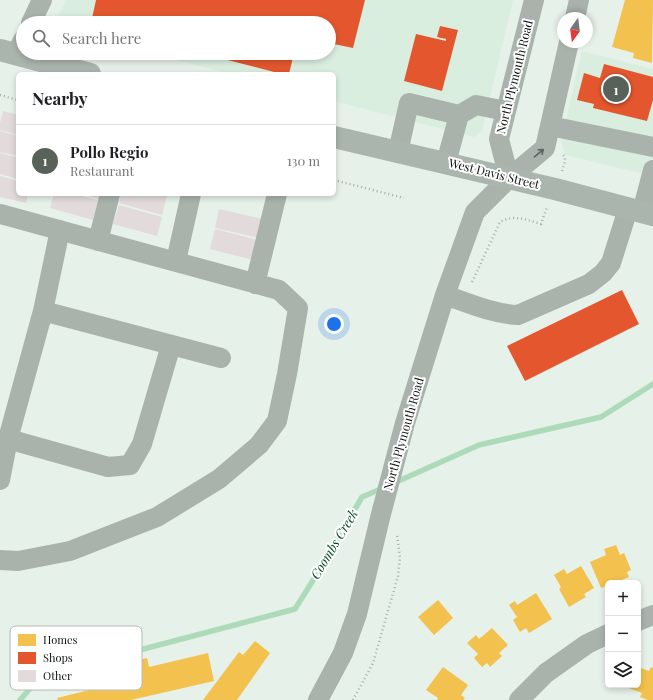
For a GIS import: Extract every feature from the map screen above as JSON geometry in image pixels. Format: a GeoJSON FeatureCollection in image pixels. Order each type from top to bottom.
{"type":"FeatureCollection","features":[{"type":"Feature","properties":{"kind":"main road"},"geometry":{"type":"LineString","coordinates":[[49,60],[84,72]]}},
{"type":"Feature","properties":{"kind":"main road","name":"West Davis Street"},"geometry":{"type":"LineString","coordinates":[[336,137],[509,178],[641,212]]}},
{"type":"Feature","properties":{"kind":"street"},"geometry":{"type":"LineString","coordinates":[[34,16],[42,0]]}},
{"type":"Feature","properties":{"kind":"street","name":"North Plymouth Road"},"geometry":{"type":"LineString","coordinates":[[509,178],[499,139],[534,0]]}},
{"type":"Feature","properties":{"kind":"street"},"geometry":{"type":"LineString","coordinates":[[576,12],[579,0]]}},
{"type":"Feature","properties":{"kind":"street","name":"North Plymouth Road"},"geometry":{"type":"LineString","coordinates":[[318,700],[343,653],[388,522],[405,423],[445,295],[475,212],[509,178],[545,148],[569,48]]}},
{"type":"Feature","properties":{"kind":"street"},"geometry":{"type":"LineString","coordinates":[[398,152],[409,103],[459,115],[476,105],[506,111]]}},
{"type":"Feature","properties":{"kind":"street"},"geometry":{"type":"LineString","coordinates":[[446,163],[459,115]]}},
{"type":"Feature","properties":{"kind":"street"},"geometry":{"type":"LineString","coordinates":[[550,126],[653,147]]}},
{"type":"Feature","properties":{"kind":"street"},"geometry":{"type":"LineString","coordinates":[[445,295],[490,310],[510,315],[518,315],[589,284],[603,273],[611,263],[641,212],[653,170]]}},
{"type":"Feature","properties":{"kind":"street"},"geometry":{"type":"LineString","coordinates":[[98,241],[109,196]]}},
{"type":"Feature","properties":{"kind":"street"},"geometry":{"type":"LineString","coordinates":[[176,261],[191,196]]}},
{"type":"Feature","properties":{"kind":"street"},"geometry":{"type":"LineString","coordinates":[[255,284],[277,196]]}},
{"type":"Feature","properties":{"kind":"street"},"geometry":{"type":"LineString","coordinates":[[0,214],[279,290],[298,308],[287,374],[277,421],[259,445],[219,479],[157,517],[70,551],[18,561],[0,560]]}},
{"type":"Feature","properties":{"kind":"street"},"geometry":{"type":"LineString","coordinates":[[0,480],[8,439],[42,311],[60,230]]}},
{"type":"Feature","properties":{"kind":"street"},"geometry":{"type":"LineString","coordinates":[[42,311],[221,358]]}},
{"type":"Feature","properties":{"kind":"street"},"geometry":{"type":"LineString","coordinates":[[8,439],[108,467],[130,465],[142,444],[171,345]]}},
{"type":"Feature","properties":{"kind":"street"},"geometry":{"type":"LineString","coordinates":[[641,620],[653,616]]}},
{"type":"Feature","properties":{"kind":"street"},"geometry":{"type":"LineString","coordinates":[[519,700],[546,672],[587,644],[605,635]]}},
{"type":"Feature","properties":{"kind":"path"},"geometry":{"type":"LineString","coordinates":[[0,95],[16,99]]}},
{"type":"Feature","properties":{"kind":"path"},"geometry":{"type":"LineString","coordinates":[[336,181],[404,198]]}},
{"type":"Feature","properties":{"kind":"path"},"geometry":{"type":"LineString","coordinates":[[353,700],[374,663],[398,576],[400,558],[399,540],[388,522]]}},
{"type":"Feature","properties":{"kind":"shaded area"},"geometry":{"type":"Polygon","coordinates":[[[66,0],[513,0],[482,131],[474,137],[336,102],[336,72],[222,72],[176,60],[336,60],[336,16],[58,16],[66,0]]]}},
{"type":"Feature","properties":{"kind":"shaded area"},"geometry":{"type":"Polygon","coordinates":[[[582,51],[653,69],[653,176],[565,155],[561,141],[582,51]]]}},
{"type":"Feature","properties":{"kind":"building: Homes"},"geometry":{"type":"Polygon","coordinates":[[[625,0],[653,0],[652,63],[633,58],[634,53],[612,47],[625,0]]]}},
{"type":"Feature","properties":{"kind":"building: Homes"},"geometry":{"type":"Polygon","coordinates":[[[616,545],[620,555],[624,553],[631,570],[627,572],[629,577],[622,580],[605,580],[605,586],[601,588],[590,562],[606,555],[604,549],[616,545]]]}},
{"type":"Feature","properties":{"kind":"building: Homes"},"geometry":{"type":"Polygon","coordinates":[[[581,566],[594,588],[584,594],[586,597],[569,607],[559,589],[561,587],[554,575],[564,569],[567,574],[581,566]]]}},
{"type":"Feature","properties":{"kind":"building: Homes"},"geometry":{"type":"Polygon","coordinates":[[[536,593],[552,619],[529,633],[526,628],[520,632],[513,620],[517,617],[509,605],[515,601],[517,605],[536,593]]]}},
{"type":"Feature","properties":{"kind":"building: Homes"},"geometry":{"type":"Polygon","coordinates":[[[438,600],[453,618],[434,635],[418,617],[438,600]]]}},
{"type":"Feature","properties":{"kind":"building: Homes"},"geometry":{"type":"Polygon","coordinates":[[[492,628],[508,645],[499,653],[502,656],[490,667],[487,663],[482,667],[474,658],[478,654],[467,643],[476,635],[479,639],[492,628]]]}},
{"type":"Feature","properties":{"kind":"building: Homes"},"geometry":{"type":"Polygon","coordinates":[[[255,641],[270,653],[237,700],[203,700],[239,652],[243,655],[255,641]]]}},
{"type":"Feature","properties":{"kind":"building: Homes"},"geometry":{"type":"Polygon","coordinates":[[[208,653],[214,681],[131,700],[58,700],[57,698],[90,690],[142,690],[142,659],[147,658],[149,667],[208,653]]]}},
{"type":"Feature","properties":{"kind":"building: Homes"},"geometry":{"type":"Polygon","coordinates":[[[443,667],[468,685],[461,695],[465,698],[463,700],[437,700],[438,698],[426,690],[443,667]]]}},
{"type":"Feature","properties":{"kind":"building: Homes"},"geometry":{"type":"Polygon","coordinates":[[[651,667],[653,668],[653,700],[640,697],[642,693],[629,688],[641,688],[641,668],[649,671],[651,667]]]}},
{"type":"Feature","properties":{"kind":"building: Shops"},"geometry":{"type":"Polygon","coordinates":[[[96,0],[365,0],[353,48],[336,44],[336,16],[93,16],[96,0]]]}},
{"type":"Feature","properties":{"kind":"building: Shops"},"geometry":{"type":"Polygon","coordinates":[[[440,26],[458,30],[442,91],[404,81],[416,34],[446,41],[446,39],[437,37],[440,26]]]}},
{"type":"Feature","properties":{"kind":"building: Shops"},"geometry":{"type":"Polygon","coordinates":[[[227,60],[292,60],[289,72],[274,72],[227,60]]]}},
{"type":"Feature","properties":{"kind":"building: Shops"},"geometry":{"type":"Polygon","coordinates":[[[604,64],[653,77],[653,100],[647,121],[593,108],[594,104],[577,100],[584,73],[600,78],[604,64]]]}},
{"type":"Feature","properties":{"kind":"building: Shops"},"geometry":{"type":"Polygon","coordinates":[[[622,290],[639,324],[525,381],[507,346],[622,290]]]}},
{"type":"Feature","properties":{"kind":"building: Other"},"geometry":{"type":"Polygon","coordinates":[[[3,111],[16,114],[16,134],[0,130],[3,111]]]}},
{"type":"Feature","properties":{"kind":"building: Other"},"geometry":{"type":"Polygon","coordinates":[[[0,131],[16,135],[16,156],[0,152],[0,131]]]}},
{"type":"Feature","properties":{"kind":"building: Other"},"geometry":{"type":"Polygon","coordinates":[[[0,153],[16,157],[16,178],[0,174],[0,153]]]}},
{"type":"Feature","properties":{"kind":"building: Other"},"geometry":{"type":"Polygon","coordinates":[[[0,176],[16,180],[16,196],[28,196],[26,203],[0,197],[0,176]]]}},
{"type":"Feature","properties":{"kind":"building: Other"},"geometry":{"type":"Polygon","coordinates":[[[53,196],[82,196],[98,200],[93,220],[50,208],[53,196]]]}},
{"type":"Feature","properties":{"kind":"building: Other"},"geometry":{"type":"Polygon","coordinates":[[[89,196],[100,196],[99,199],[89,196]]]}},
{"type":"Feature","properties":{"kind":"building: Other"},"geometry":{"type":"Polygon","coordinates":[[[121,196],[167,196],[162,215],[119,203],[121,196]]]}},
{"type":"Feature","properties":{"kind":"building: Other"},"geometry":{"type":"Polygon","coordinates":[[[119,205],[162,217],[157,236],[113,224],[119,205]]]}},
{"type":"Feature","properties":{"kind":"building: Other"},"geometry":{"type":"Polygon","coordinates":[[[219,209],[263,219],[259,238],[215,228],[219,209]]]}},
{"type":"Feature","properties":{"kind":"building: Other"},"geometry":{"type":"Polygon","coordinates":[[[215,229],[258,240],[253,260],[210,249],[215,229]]]}},
{"type":"Feature","properties":{"kind":"waterway","name":"Coombs Creek"},"geometry":{"type":"LineString","coordinates":[[394,483],[479,445],[601,417],[653,384]]}},
{"type":"Feature","properties":{"kind":"waterway","name":"Coombs Creek"},"geometry":{"type":"LineString","coordinates":[[142,649],[295,609],[362,497],[383,488]]}},
{"type":"Feature","properties":{"kind":"waterway","name":"Coombs Creek"},"geometry":{"type":"LineString","coordinates":[[20,700],[29,690]]}},
{"type":"Feature","properties":{"kind":"place","name":"Pollo Regio"},"geometry":{"type":"Point","coordinates":[616,89]}}]}
